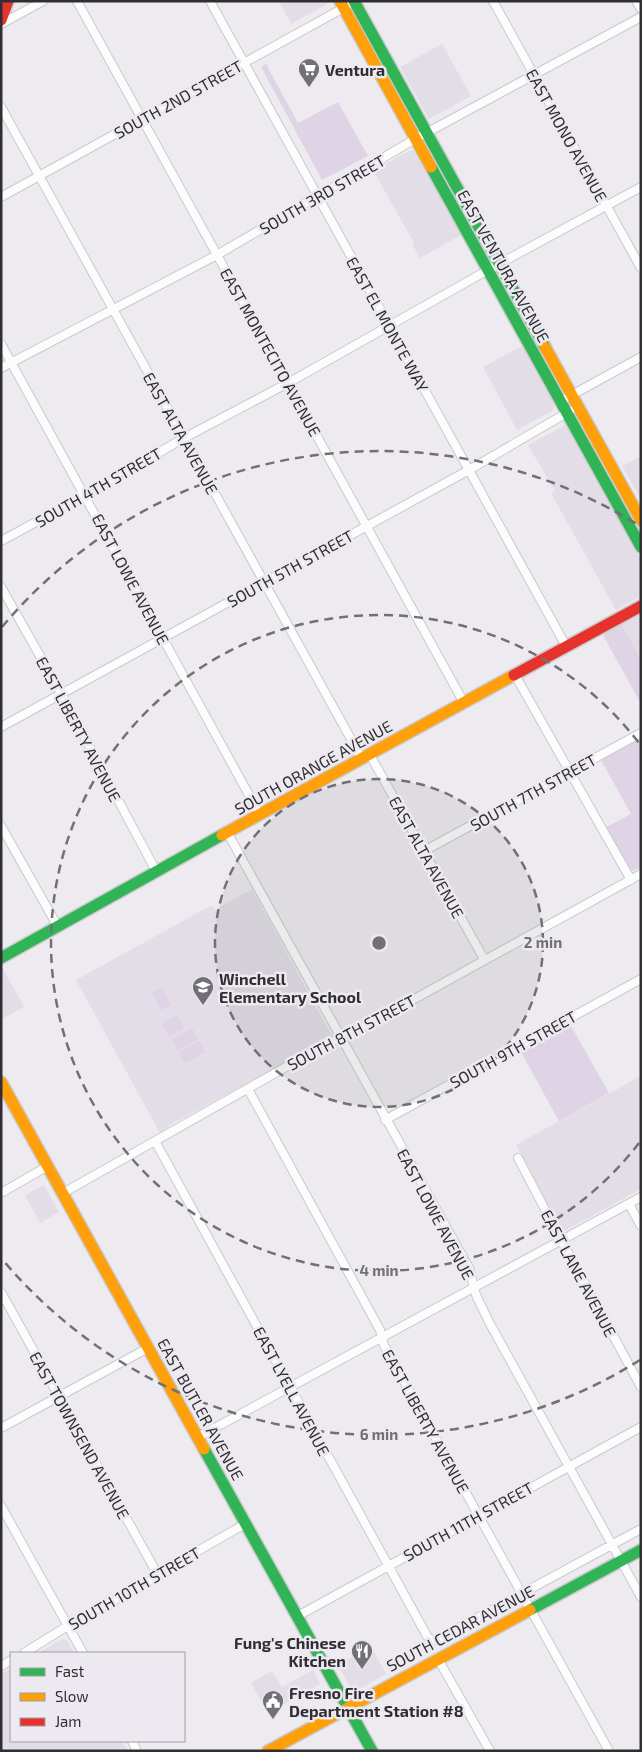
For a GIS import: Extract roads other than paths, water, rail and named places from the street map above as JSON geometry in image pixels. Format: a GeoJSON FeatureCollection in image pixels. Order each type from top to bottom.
{"type":"FeatureCollection","features":[{"type":"Feature","properties":{"kind":"main road"},"geometry":{"type":"LineString","coordinates":[[1,20],[8,1]]}},
{"type":"Feature","properties":{"kind":"main road","name":"EAST VENTURA AVENUE"},"geometry":{"type":"LineString","coordinates":[[355,1],[426,133],[641,520]]}},
{"type":"Feature","properties":{"kind":"main road","name":"EAST VENTURA AVENUE"},"geometry":{"type":"LineString","coordinates":[[341,4],[567,413],[637,530],[641,547]]}},
{"type":"Feature","properties":{"kind":"main road","name":"SOUTH ORANGE AVENUE"},"geometry":{"type":"LineString","coordinates":[[1,958],[156,871],[641,606]]}},
{"type":"Feature","properties":{"kind":"main road","name":"EAST BUTLER AVENUE"},"geometry":{"type":"LineString","coordinates":[[1,1082],[372,1751]]}},
{"type":"Feature","properties":{"kind":"main road","name":"SOUTH CEDAR AVENUE"},"geometry":{"type":"LineString","coordinates":[[268,1751],[641,1550]]}},
{"type":"Feature","properties":{"kind":"street"},"geometry":{"type":"LineString","coordinates":[[1,24],[43,1]]}},
{"type":"Feature","properties":{"kind":"street","name":"EAST MONTECITO AVENUE"},"geometry":{"type":"LineString","coordinates":[[77,1],[464,703]]}},
{"type":"Feature","properties":{"kind":"street","name":"EAST EL MONTE WAY"},"geometry":{"type":"LineString","coordinates":[[210,1],[566,646]]}},
{"type":"Feature","properties":{"kind":"street","name":"SOUTH 2ND STREET"},"geometry":{"type":"LineString","coordinates":[[1,197],[243,62],[341,4],[355,1]]}},
{"type":"Feature","properties":{"kind":"street","name":"EAST MONO AVENUE"},"geometry":{"type":"LineString","coordinates":[[493,1],[641,268]]}},
{"type":"Feature","properties":{"kind":"street"},"geometry":{"type":"LineString","coordinates":[[636,1],[641,9]]}},
{"type":"Feature","properties":{"kind":"street","name":"SOUTH 3RD STREET"},"geometry":{"type":"LineString","coordinates":[[1,368],[218,255],[415,139],[641,17]]}},
{"type":"Feature","properties":{"kind":"street","name":"EAST ALTA AVENUE"},"geometry":{"type":"LineString","coordinates":[[1,107],[263,582],[424,851],[484,959]]}},
{"type":"Feature","properties":{"kind":"street","name":"SOUTH 4TH STREET"},"geometry":{"type":"LineString","coordinates":[[1,541],[86,495],[184,438],[390,327],[488,270],[641,187]]}},
{"type":"Feature","properties":{"kind":"street","name":"EAST LOWE AVENUE"},"geometry":{"type":"LineString","coordinates":[[1,344],[86,495],[162,639],[260,815]]}},
{"type":"Feature","properties":{"kind":"street"},"geometry":{"type":"LineString","coordinates":[[561,401],[641,357]]}},
{"type":"Feature","properties":{"kind":"street","name":"SOUTH 5TH STREET"},"geometry":{"type":"LineString","coordinates":[[1,726],[469,470],[578,406]]}},
{"type":"Feature","properties":{"kind":"street","name":"EAST LIBERTY AVENUE"},"geometry":{"type":"LineString","coordinates":[[1,587],[62,694],[156,871]]}},
{"type":"Feature","properties":{"kind":"street"},"geometry":{"type":"LineString","coordinates":[[515,675],[631,880]]}},
{"type":"Feature","properties":{"kind":"street","name":"SOUTH 7TH STREET"},"geometry":{"type":"LineString","coordinates":[[424,851],[641,733]]}},
{"type":"Feature","properties":{"kind":"street"},"geometry":{"type":"LineString","coordinates":[[1,826],[58,927]]}},
{"type":"Feature","properties":{"kind":"street","name":"EAST LOWE AVENUE"},"geometry":{"type":"LineString","coordinates":[[227,832],[385,1120],[469,1268],[474,1287],[489,1322],[641,1597]]}},
{"type":"Feature","properties":{"kind":"street","name":"SOUTH 8TH STREET"},"geometry":{"type":"LineString","coordinates":[[63,1193],[340,1038],[349,1035],[641,874]]}},
{"type":"Feature","properties":{"kind":"street","name":"SOUTH 9TH STREET"},"geometry":{"type":"LineString","coordinates":[[385,1120],[641,979]]}},
{"type":"Feature","properties":{"kind":"street","name":"EAST LIBERTY AVENUE"},"geometry":{"type":"LineString","coordinates":[[248,1089],[380,1330],[384,1345],[609,1751]]}},
{"type":"Feature","properties":{"kind":"street","name":"EAST LYELL AVENUE"},"geometry":{"type":"LineString","coordinates":[[155,1141],[430,1640],[438,1639],[521,1594]]}},
{"type":"Feature","properties":{"kind":"street","name":"EAST LANE AVENUE"},"geometry":{"type":"LineString","coordinates":[[518,1158],[641,1387]]}},
{"type":"Feature","properties":{"kind":"street"},"geometry":{"type":"LineString","coordinates":[[1,1193],[48,1166]]}},
{"type":"Feature","properties":{"kind":"street"},"geometry":{"type":"LineString","coordinates":[[198,1438],[290,1386],[641,1198]]}},
{"type":"Feature","properties":{"kind":"street"},"geometry":{"type":"LineString","coordinates":[[629,1204],[641,1226]]}},
{"type":"Feature","properties":{"kind":"street","name":"EAST TOWNSEND AVENUE"},"geometry":{"type":"LineString","coordinates":[[1,1292],[158,1577]]}},
{"type":"Feature","properties":{"kind":"street"},"geometry":{"type":"LineString","coordinates":[[1,1428],[148,1348]]}},
{"type":"Feature","properties":{"kind":"street","name":"SOUTH 11TH STREET"},"geometry":{"type":"LineString","coordinates":[[296,1616],[641,1427]]}},
{"type":"Feature","properties":{"kind":"street"},"geometry":{"type":"LineString","coordinates":[[1,1506],[82,1652]]}},
{"type":"Feature","properties":{"kind":"street","name":"SOUTH 10TH STREET"},"geometry":{"type":"LineString","coordinates":[[26,1652],[68,1626],[182,1563],[201,1549],[245,1524]]}},
{"type":"Feature","properties":{"kind":"street"},"geometry":{"type":"LineString","coordinates":[[521,1594],[641,1529]]}},
{"type":"Feature","properties":{"kind":"street"},"geometry":{"type":"LineString","coordinates":[[438,1659],[490,1751]]}},
{"type":"Feature","properties":{"kind":"place","name":"Ventura"},"geometry":{"type":"Point","coordinates":[309,88]}},
{"type":"Feature","properties":{"kind":"place","name":"Winchell Elementary School"},"geometry":{"type":"Point","coordinates":[203,1006]}},
{"type":"Feature","properties":{"kind":"place","name":"Fung's Chinese Kitchen"},"geometry":{"type":"Point","coordinates":[362,1670]}},
{"type":"Feature","properties":{"kind":"place","name":"Fresno Fire Department Station #8"},"geometry":{"type":"Point","coordinates":[273,1720]}}]}
